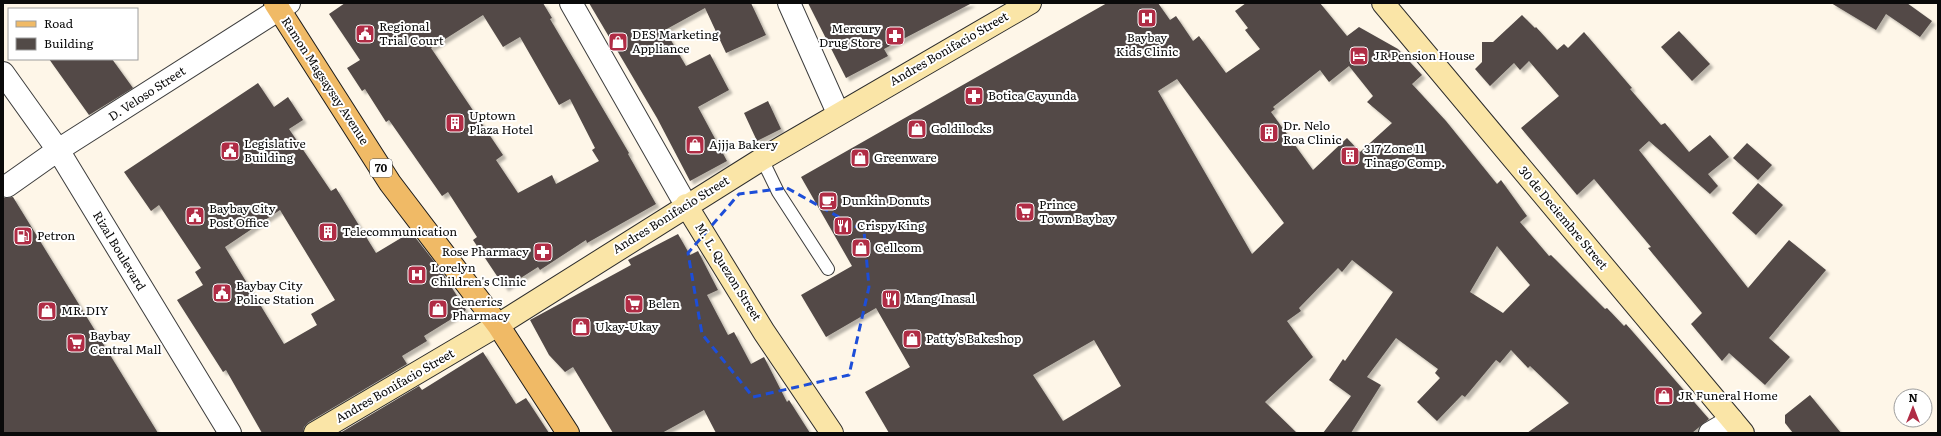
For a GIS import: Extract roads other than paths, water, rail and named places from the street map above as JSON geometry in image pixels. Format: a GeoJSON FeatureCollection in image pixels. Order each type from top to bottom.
{"type":"FeatureCollection","features":[{"type":"Feature","properties":{"kind":"main road","name":"Ramon Magsaysay Avenue"},"geometry":{"type":"LineString","coordinates":[[281,5],[390,183],[498,326],[568,433]]}},
{"type":"Feature","properties":{"kind":"street","name":"M. L. Quezon Street"},"geometry":{"type":"LineString","coordinates":[[571,3],[686,205],[764,332],[832,433]]}},
{"type":"Feature","properties":{"kind":"street"},"geometry":{"type":"LineString","coordinates":[[789,3],[838,113]]}},
{"type":"Feature","properties":{"kind":"street","name":"Andres Bonifacio Street"},"geometry":{"type":"LineString","coordinates":[[315,433],[498,326],[686,205],[838,113],[1030,3]]}},
{"type":"Feature","properties":{"kind":"street","name":"30 de Deciembre Street"},"geometry":{"type":"LineString","coordinates":[[1383,3],[1738,426]]}},
{"type":"Feature","properties":{"kind":"street","name":"D. Veloso Street"},"geometry":{"type":"LineString","coordinates":[[7,186],[58,150],[281,5]]}},
{"type":"Feature","properties":{"kind":"street","name":"Rizal Boulevard"},"geometry":{"type":"LineString","coordinates":[[3,73],[58,150],[230,433]]}},
{"type":"Feature","properties":{"kind":"street"},"geometry":{"type":"LineString","coordinates":[[1710,433],[1738,426]]}},
{"type":"Feature","properties":{"kind":"lane"},"geometry":{"type":"LineString","coordinates":[[762,159],[778,192],[828,269]]}},
{"type":"Feature","properties":{"kind":"place","name":"Baybay Kids Clinic"},"geometry":{"type":"Point","coordinates":[1147,18]}},
{"type":"Feature","properties":{"kind":"place","name":"Regional Trial Court"},"geometry":{"type":"Point","coordinates":[365,34]}},
{"type":"Feature","properties":{"kind":"place","name":"Mercury Drug Store"},"geometry":{"type":"Point","coordinates":[895,36]}},
{"type":"Feature","properties":{"kind":"place","name":"DES Marketing Appliance"},"geometry":{"type":"Point","coordinates":[618,42]}},
{"type":"Feature","properties":{"kind":"place","name":"JR Pension House"},"geometry":{"type":"Point","coordinates":[1359,56]}},
{"type":"Feature","properties":{"kind":"place","name":"Botica Cayunda"},"geometry":{"type":"Point","coordinates":[974,96]}},
{"type":"Feature","properties":{"kind":"place","name":"Uptown Plaza Hotel"},"geometry":{"type":"Point","coordinates":[455,123]}},
{"type":"Feature","properties":{"kind":"place","name":"Goldilocks"},"geometry":{"type":"Point","coordinates":[917,129]}},
{"type":"Feature","properties":{"kind":"place","name":"Dr. Nelo Roa Clinic"},"geometry":{"type":"Point","coordinates":[1269,133]}},
{"type":"Feature","properties":{"kind":"place","name":"Ajjja Bakery"},"geometry":{"type":"Point","coordinates":[695,145]}},
{"type":"Feature","properties":{"kind":"place","name":"Legislative Building"},"geometry":{"type":"Point","coordinates":[230,151]}},
{"type":"Feature","properties":{"kind":"place","name":"317 Zone 11 Tinago Comp."},"geometry":{"type":"Point","coordinates":[1350,156]}},
{"type":"Feature","properties":{"kind":"place","name":"Greenware"},"geometry":{"type":"Point","coordinates":[860,158]}},
{"type":"Feature","properties":{"kind":"place","name":"Dunkin Donuts"},"geometry":{"type":"Point","coordinates":[828,201]}},
{"type":"Feature","properties":{"kind":"place","name":"Prince Town Baybay"},"geometry":{"type":"Point","coordinates":[1025,212]}},
{"type":"Feature","properties":{"kind":"place","name":"Baybay City Post Office"},"geometry":{"type":"Point","coordinates":[195,216]}},
{"type":"Feature","properties":{"kind":"place","name":"Crispy King"},"geometry":{"type":"Point","coordinates":[843,226]}},
{"type":"Feature","properties":{"kind":"place","name":"Telecommunication"},"geometry":{"type":"Point","coordinates":[328,232]}},
{"type":"Feature","properties":{"kind":"place","name":"Petron"},"geometry":{"type":"Point","coordinates":[23,236]}},
{"type":"Feature","properties":{"kind":"place","name":"Cellcom"},"geometry":{"type":"Point","coordinates":[861,248]}},
{"type":"Feature","properties":{"kind":"place","name":"Rose Pharmacy"},"geometry":{"type":"Point","coordinates":[543,252]}},
{"type":"Feature","properties":{"kind":"place","name":"Lorelyn Children's Clinic"},"geometry":{"type":"Point","coordinates":[417,275]}},
{"type":"Feature","properties":{"kind":"place","name":"Baybay City Police Station"},"geometry":{"type":"Point","coordinates":[222,293]}},
{"type":"Feature","properties":{"kind":"place","name":"Mang Inasal"},"geometry":{"type":"Point","coordinates":[891,299]}},
{"type":"Feature","properties":{"kind":"place","name":"Belen"},"geometry":{"type":"Point","coordinates":[634,304]}},
{"type":"Feature","properties":{"kind":"place","name":"Generics Pharmacy"},"geometry":{"type":"Point","coordinates":[438,309]}},
{"type":"Feature","properties":{"kind":"place","name":"MR.DIY"},"geometry":{"type":"Point","coordinates":[47,311]}},
{"type":"Feature","properties":{"kind":"place","name":"Ukay-Ukay"},"geometry":{"type":"Point","coordinates":[581,327]}},
{"type":"Feature","properties":{"kind":"place","name":"Patty's Bakeshop"},"geometry":{"type":"Point","coordinates":[912,339]}},
{"type":"Feature","properties":{"kind":"place","name":"Baybay Central Mall"},"geometry":{"type":"Point","coordinates":[76,343]}},
{"type":"Feature","properties":{"kind":"place","name":"JR Funeral Home"},"geometry":{"type":"Point","coordinates":[1664,396]}}]}
